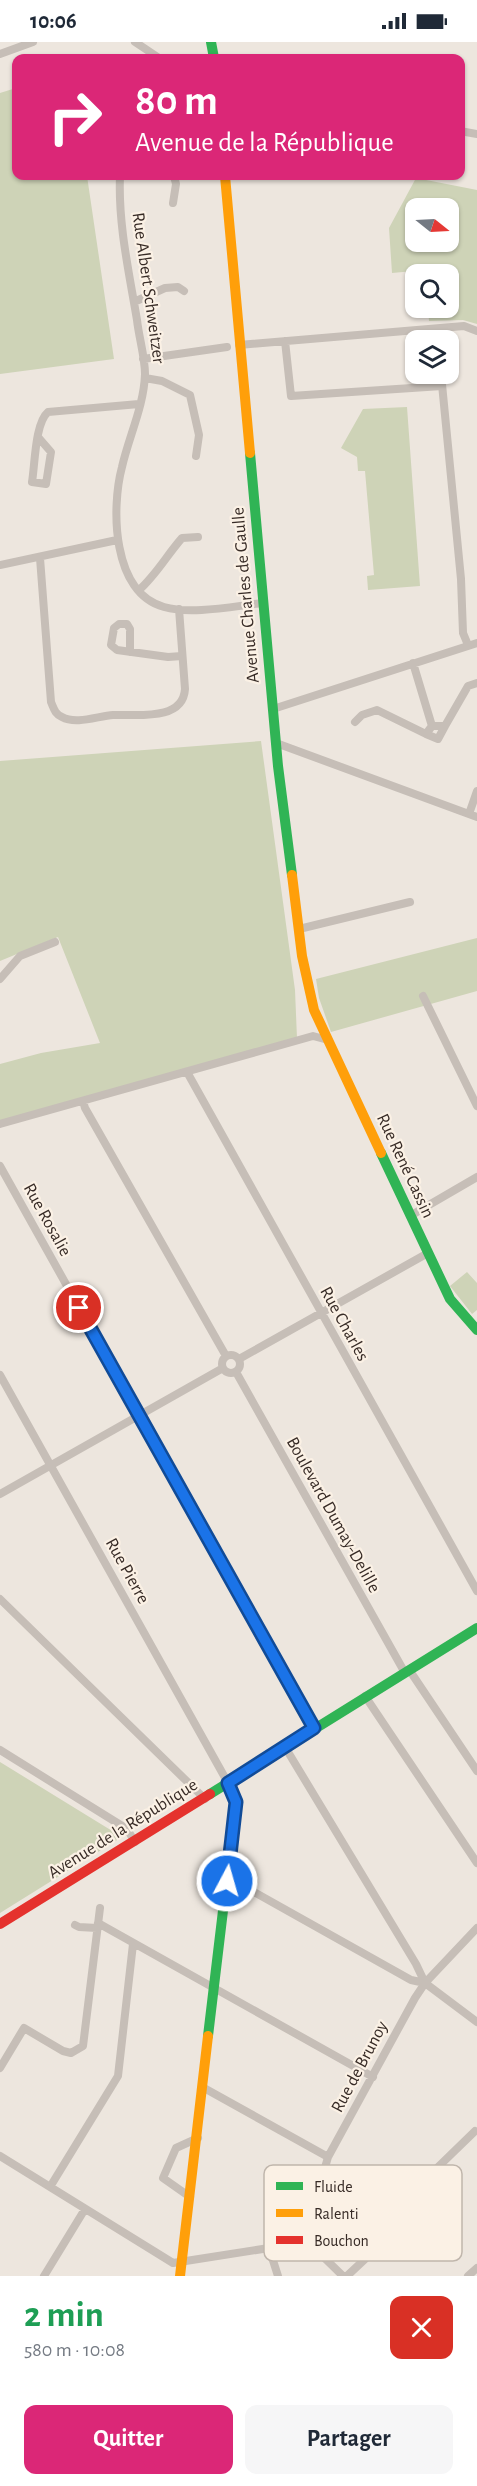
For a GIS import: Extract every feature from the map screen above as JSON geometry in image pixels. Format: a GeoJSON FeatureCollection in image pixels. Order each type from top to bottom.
{"type":"FeatureCollection","features":[{"type":"Feature","properties":{"kind":"main road","name":"Avenue Charles de Gaulle"},"geometry":{"type":"LineString","coordinates":[[225,180],[276,743],[302,956],[314,1010]]}},
{"type":"Feature","properties":{"kind":"main road","name":"Rue René Cassin"},"geometry":{"type":"LineString","coordinates":[[314,1010],[450,1299],[477,1330]]}},
{"type":"Feature","properties":{"kind":"main road","name":"Avenue de la République"},"geometry":{"type":"LineString","coordinates":[[0,1924],[205,1799],[314,1728],[477,1628]]}},
{"type":"Feature","properties":{"kind":"main road"},"geometry":{"type":"LineString","coordinates":[[180,2276],[236,1802],[228,1783]]}},
{"type":"Feature","properties":{"kind":"street"},"geometry":{"type":"LineString","coordinates":[[0,54],[33,42]]}},
{"type":"Feature","properties":{"kind":"street"},"geometry":{"type":"LineString","coordinates":[[135,42],[153,54]]}},
{"type":"Feature","properties":{"kind":"street","name":"Rue Albert Schweitzer"},"geometry":{"type":"LineString","coordinates":[[120,180],[122,222],[145,378],[118,488],[117,540],[129,576],[149,601],[164,607],[212,609],[263,603]]}},
{"type":"Feature","properties":{"kind":"street"},"geometry":{"type":"LineString","coordinates":[[172,204],[175,180]]}},
{"type":"Feature","properties":{"kind":"street"},"geometry":{"type":"LineString","coordinates":[[134,302],[165,288],[178,287],[184,291]]}},
{"type":"Feature","properties":{"kind":"street"},"geometry":{"type":"LineString","coordinates":[[239,345],[464,326],[477,331]]}},
{"type":"Feature","properties":{"kind":"street"},"geometry":{"type":"LineString","coordinates":[[285,341],[291,396],[442,386],[459,564],[463,633],[468,645]]}},
{"type":"Feature","properties":{"kind":"street"},"geometry":{"type":"LineString","coordinates":[[143,359],[227,347]]}},
{"type":"Feature","properties":{"kind":"street"},"geometry":{"type":"LineString","coordinates":[[145,378],[162,381],[190,395],[199,435],[196,456]]}},
{"type":"Feature","properties":{"kind":"street"},"geometry":{"type":"LineString","coordinates":[[38,437],[51,452],[46,484],[32,482],[40,421],[48,411],[139,404]]}},
{"type":"Feature","properties":{"kind":"street"},"geometry":{"type":"LineString","coordinates":[[139,590],[153,578],[182,538],[198,537]]}},
{"type":"Feature","properties":{"kind":"street"},"geometry":{"type":"LineString","coordinates":[[0,565],[117,540]]}},
{"type":"Feature","properties":{"kind":"street"},"geometry":{"type":"LineString","coordinates":[[40,558],[51,702],[55,712],[63,718],[72,720],[113,715],[155,715],[172,710],[185,696],[179,609]]}},
{"type":"Feature","properties":{"kind":"street"},"geometry":{"type":"LineString","coordinates":[[273,709],[477,643]]}},
{"type":"Feature","properties":{"kind":"street"},"geometry":{"type":"LineString","coordinates":[[130,652],[182,657]]}},
{"type":"Feature","properties":{"kind":"street"},"geometry":{"type":"LineString","coordinates":[[413,663],[432,726]]}},
{"type":"Feature","properties":{"kind":"street"},"geometry":{"type":"LineString","coordinates":[[356,722],[362,715],[377,710],[438,740],[468,686],[477,683]]}},
{"type":"Feature","properties":{"kind":"street"},"geometry":{"type":"LineString","coordinates":[[432,726],[445,726]]}},
{"type":"Feature","properties":{"kind":"street"},"geometry":{"type":"LineString","coordinates":[[426,734],[432,726]]}},
{"type":"Feature","properties":{"kind":"street"},"geometry":{"type":"LineString","coordinates":[[276,743],[477,817]]}},
{"type":"Feature","properties":{"kind":"street"},"geometry":{"type":"LineString","coordinates":[[468,814],[477,791]]}},
{"type":"Feature","properties":{"kind":"street"},"geometry":{"type":"LineString","coordinates":[[299,929],[410,902]]}},
{"type":"Feature","properties":{"kind":"street"},"geometry":{"type":"LineString","coordinates":[[0,979],[20,956],[56,942]]}},
{"type":"Feature","properties":{"kind":"street"},"geometry":{"type":"LineString","coordinates":[[423,996],[477,1106]]}},
{"type":"Feature","properties":{"kind":"street"},"geometry":{"type":"LineString","coordinates":[[313,1036],[314,1010]]}},
{"type":"Feature","properties":{"kind":"street"},"geometry":{"type":"LineString","coordinates":[[0,1124],[313,1036],[328,1040]]}},
{"type":"Feature","properties":{"kind":"street","name":"Rue Charles"},"geometry":{"type":"LineString","coordinates":[[187,1071],[477,1591]]}},
{"type":"Feature","properties":{"kind":"street"},"geometry":{"type":"LineString","coordinates":[[83,1101],[84,1108],[226,1356]]}},
{"type":"Feature","properties":{"kind":"street","name":"Rue Rosalie"},"geometry":{"type":"LineString","coordinates":[[0,1166],[314,1728]]}},
{"type":"Feature","properties":{"kind":"street"},"geometry":{"type":"LineString","coordinates":[[410,1216],[477,1177]]}},
{"type":"Feature","properties":{"kind":"street"},"geometry":{"type":"LineString","coordinates":[[239,1359],[428,1253]]}},
{"type":"Feature","properties":{"kind":"street"},"geometry":{"type":"LineString","coordinates":[[234,1355],[239,1359],[240,1368],[236,1372],[227,1372],[223,1368],[222,1363],[226,1356],[234,1355]]}},
{"type":"Feature","properties":{"kind":"street"},"geometry":{"type":"LineString","coordinates":[[0,1494],[223,1368]]}},
{"type":"Feature","properties":{"kind":"street","name":"Boulevard Dumay-Delille"},"geometry":{"type":"LineString","coordinates":[[236,1372],[407,1672],[477,1771]]}},
{"type":"Feature","properties":{"kind":"street","name":"Rue Pierre"},"geometry":{"type":"LineString","coordinates":[[0,1375],[228,1783]]}},
{"type":"Feature","properties":{"kind":"street"},"geometry":{"type":"LineString","coordinates":[[0,1599],[205,1799]]}},
{"type":"Feature","properties":{"kind":"street"},"geometry":{"type":"LineString","coordinates":[[365,1696],[477,1863]]}},
{"type":"Feature","properties":{"kind":"street"},"geometry":{"type":"LineString","coordinates":[[285,1747],[416,1964],[425,1983]]}},
{"type":"Feature","properties":{"kind":"street"},"geometry":{"type":"LineString","coordinates":[[0,1750],[128,1829],[135,1842]]}},
{"type":"Feature","properties":{"kind":"street"},"geometry":{"type":"LineString","coordinates":[[227,1881],[238,1883],[411,1980],[425,1983],[477,2022]]}},
{"type":"Feature","properties":{"kind":"street"},"geometry":{"type":"LineString","coordinates":[[0,2068],[24,2028],[63,2051],[71,2053],[83,2046],[100,1908]]}},
{"type":"Feature","properties":{"kind":"street"},"geometry":{"type":"LineString","coordinates":[[75,1925],[79,1928],[98,1925],[373,2077]]}},
{"type":"Feature","properties":{"kind":"street","name":"Rue de Brunoy"},"geometry":{"type":"LineString","coordinates":[[326,2165],[328,2157],[425,1983],[477,1928]]}},
{"type":"Feature","properties":{"kind":"street"},"geometry":{"type":"LineString","coordinates":[[50,2187],[118,2076],[133,1944]]}},
{"type":"Feature","properties":{"kind":"street"},"geometry":{"type":"LineString","coordinates":[[204,2088],[328,2157]]}},
{"type":"Feature","properties":{"kind":"street"},"geometry":{"type":"LineString","coordinates":[[441,2165],[475,2131]]}},
{"type":"Feature","properties":{"kind":"street"},"geometry":{"type":"LineString","coordinates":[[190,2197],[163,2178],[176,2148],[198,2138]]}},
{"type":"Feature","properties":{"kind":"street"},"geometry":{"type":"LineString","coordinates":[[0,2156],[173,2263],[264,2249]]}},
{"type":"Feature","properties":{"kind":"street"},"geometry":{"type":"LineString","coordinates":[[44,2276],[85,2209]]}},
{"type":"Feature","properties":{"kind":"street"},"geometry":{"type":"LineString","coordinates":[[274,2261],[278,2276]]}},
{"type":"Feature","properties":{"kind":"street"},"geometry":{"type":"LineString","coordinates":[[328,2261],[345,2276],[362,2261]]}},
{"type":"Feature","properties":{"kind":"street"},"geometry":{"type":"LineString","coordinates":[[468,2276],[477,2268]]}},
{"type":"Feature","properties":{"kind":"green space"},"geometry":{"type":"Polygon","coordinates":[[[12,89],[12,180],[88,180],[114,359],[0,374],[0,93],[12,89]]]}},
{"type":"Feature","properties":{"kind":"green space"},"geometry":{"type":"Polygon","coordinates":[[[415,180],[477,190],[477,324],[463,320],[429,321],[429,318],[459,318],[459,264],[405,264],[405,272],[392,273],[389,228],[405,198],[405,252],[459,252],[459,198],[405,198],[415,180]]]}},
{"type":"Feature","properties":{"kind":"green space"},"geometry":{"type":"Polygon","coordinates":[[[407,407],[420,586],[368,590],[367,576],[374,575],[365,471],[358,471],[357,457],[341,448],[363,409],[407,407]]]}},
{"type":"Feature","properties":{"kind":"green space"},"geometry":{"type":"Polygon","coordinates":[[[261,741],[295,990],[297,1038],[0,1121],[0,1064],[41,1053],[100,1043],[58,937],[0,961],[0,761],[261,741]]]}},
{"type":"Feature","properties":{"kind":"green space"},"geometry":{"type":"Polygon","coordinates":[[[477,938],[477,991],[331,1032],[319,998],[316,979],[477,938]]]}},
{"type":"Feature","properties":{"kind":"green space"},"geometry":{"type":"Polygon","coordinates":[[[467,1272],[477,1283],[477,1310],[472,1314],[450,1286],[467,1272]]]}},
{"type":"Feature","properties":{"kind":"green space"},"geometry":{"type":"Polygon","coordinates":[[[0,1762],[122,1837],[0,1913],[0,1762]]]}},
{"type":"Feature","properties":{"kind":"traffic: fast"},"geometry":{"type":"LineString","coordinates":[[211,42],[213,54]]}},
{"type":"Feature","properties":{"kind":"traffic: fast"},"geometry":{"type":"LineString","coordinates":[[250,453],[278,766],[292,875]]}},
{"type":"Feature","properties":{"kind":"traffic: fast"},"geometry":{"type":"LineString","coordinates":[[381,1153],[450,1299],[477,1330]]}},
{"type":"Feature","properties":{"kind":"traffic: fast"},"geometry":{"type":"LineString","coordinates":[[210,1794],[477,1628]]}},
{"type":"Feature","properties":{"kind":"traffic: fast"},"geometry":{"type":"LineString","coordinates":[[208,2036],[236,1802],[228,1783]]}},
{"type":"Feature","properties":{"kind":"traffic: slow"},"geometry":{"type":"LineString","coordinates":[[225,180],[250,453]]}},
{"type":"Feature","properties":{"kind":"traffic: slow"},"geometry":{"type":"LineString","coordinates":[[292,875],[302,956],[314,1010],[381,1153]]}},
{"type":"Feature","properties":{"kind":"traffic: slow"},"geometry":{"type":"LineString","coordinates":[[180,2276],[208,2036]]}},
{"type":"Feature","properties":{"kind":"traffic: jam"},"geometry":{"type":"LineString","coordinates":[[0,1924],[210,1794]]}},
{"type":"Feature","properties":{"kind":"route"},"geometry":{"type":"LineString","coordinates":[[79,1308],[314,1728],[228,1783],[236,1802],[227,1881]]}}]}
